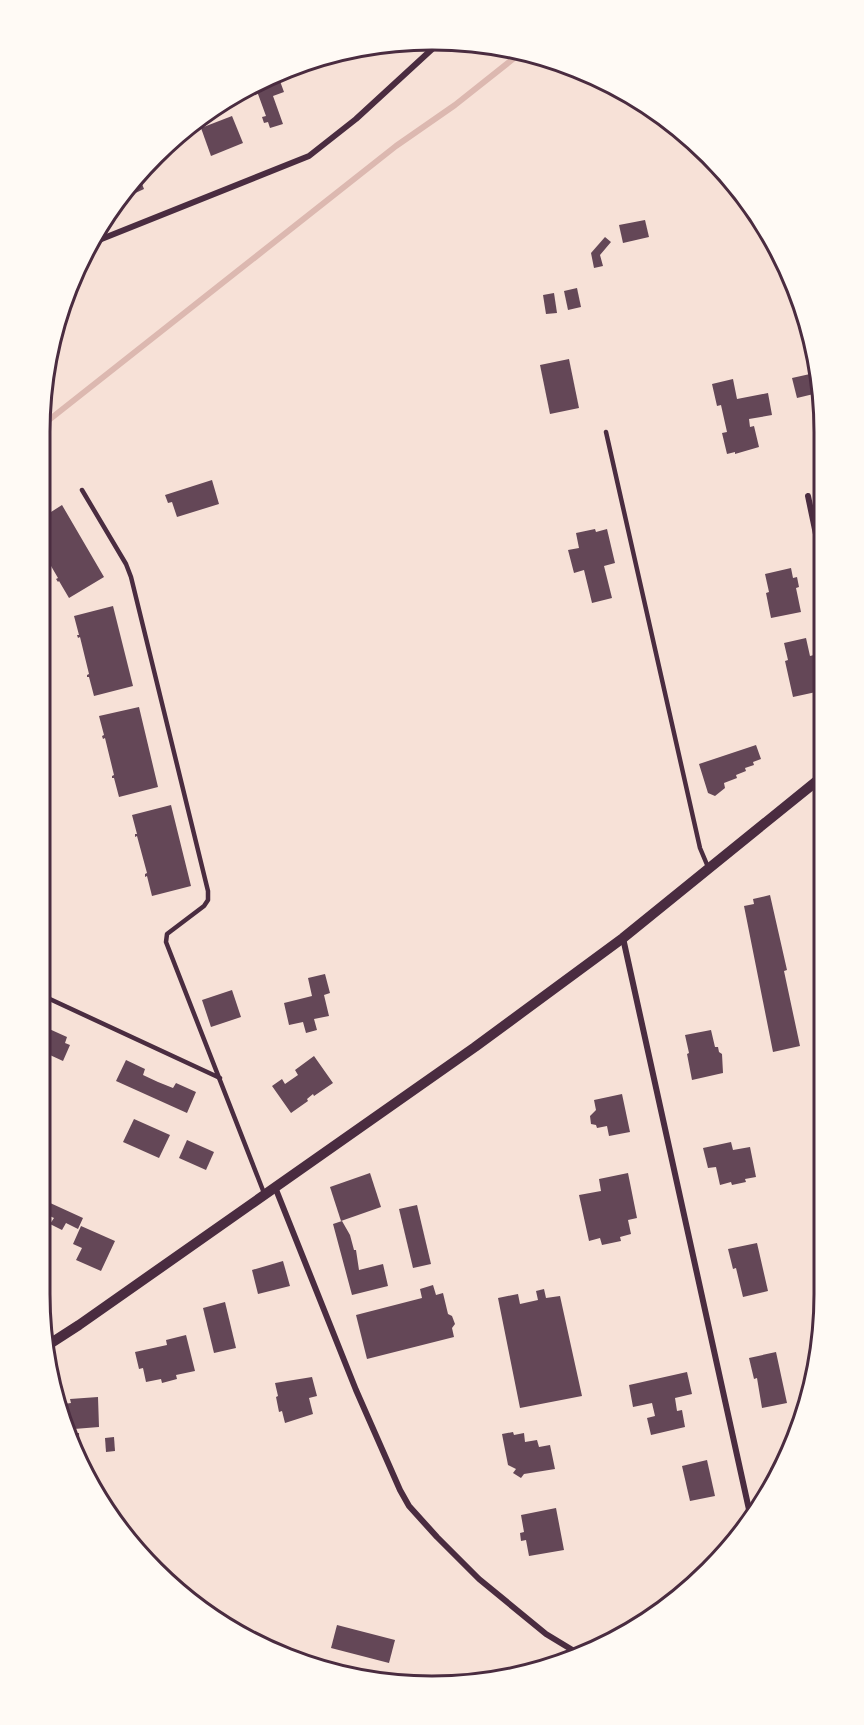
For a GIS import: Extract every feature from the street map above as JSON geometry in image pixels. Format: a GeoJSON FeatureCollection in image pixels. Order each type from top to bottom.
{"type":"FeatureCollection","features":[{"type":"Feature","properties":{"kind":"street"},"geometry":{"type":"LineString","coordinates":[[102,239],[309,156],[356,119],[431,50]]}},
{"type":"Feature","properties":{"kind":"street"},"geometry":{"type":"LineString","coordinates":[[808,496],[814,525]]}},
{"type":"Feature","properties":{"kind":"street"},"geometry":{"type":"LineString","coordinates":[[53,1342],[475,1047],[623,938],[814,783]]}},
{"type":"Feature","properties":{"kind":"street"},"geometry":{"type":"LineString","coordinates":[[623,938],[748,1508]]}},
{"type":"Feature","properties":{"kind":"street"},"geometry":{"type":"LineString","coordinates":[[275,1187],[356,1390],[409,1506],[479,1580],[546,1634],[571,1649]]}},
{"type":"Feature","properties":{"kind":"lane"},"geometry":{"type":"LineString","coordinates":[[606,432],[700,848],[708,867]]}},
{"type":"Feature","properties":{"kind":"lane"},"geometry":{"type":"LineString","coordinates":[[82,490],[126,564],[131,577],[208,891],[208,900],[204,906],[167,934],[166,942],[265,1195]]}},
{"type":"Feature","properties":{"kind":"lane"},"geometry":{"type":"LineString","coordinates":[[50,999],[220,1078]]}},
{"type":"Feature","properties":{"kind":"building"},"geometry":{"type":"Polygon","coordinates":[[[280,82],[284,92],[273,96],[283,124],[270,128],[268,122],[264,123],[262,117],[266,116],[257,92],[280,82]]]}},
{"type":"Feature","properties":{"kind":"building"},"geometry":{"type":"Polygon","coordinates":[[[232,116],[243,143],[211,156],[201,128],[232,116]]]}},
{"type":"Feature","properties":{"kind":"building"},"geometry":{"type":"Polygon","coordinates":[[[142,183],[144,189],[133,194],[142,183]]]}},
{"type":"Feature","properties":{"kind":"building"},"geometry":{"type":"Polygon","coordinates":[[[645,220],[649,237],[623,243],[619,225],[645,220]]]}},
{"type":"Feature","properties":{"kind":"building"},"geometry":{"type":"Polygon","coordinates":[[[605,237],[611,242],[600,255],[603,266],[594,268],[591,253],[605,237]]]}},
{"type":"Feature","properties":{"kind":"building"},"geometry":{"type":"Polygon","coordinates":[[[577,288],[581,307],[568,310],[564,291],[577,288]]]}},
{"type":"Feature","properties":{"kind":"building"},"geometry":{"type":"Polygon","coordinates":[[[554,293],[557,313],[546,314],[543,295],[554,293]]]}},
{"type":"Feature","properties":{"kind":"building"},"geometry":{"type":"Polygon","coordinates":[[[569,359],[579,408],[550,414],[540,365],[569,359]]]}},
{"type":"Feature","properties":{"kind":"building"},"geometry":{"type":"Polygon","coordinates":[[[810,374],[812,394],[797,398],[792,378],[810,374]]]}},
{"type":"Feature","properties":{"kind":"building"},"geometry":{"type":"Polygon","coordinates":[[[733,379],[737,399],[768,393],[772,415],[749,419],[750,427],[754,426],[759,447],[727,454],[722,433],[727,432],[721,405],[717,406],[712,384],[733,379]]]}},
{"type":"Feature","properties":{"kind":"building"},"geometry":{"type":"Polygon","coordinates":[[[212,480],[219,504],[177,517],[172,502],[168,503],[165,495],[212,480]]]}},
{"type":"Feature","properties":{"kind":"building"},"geometry":{"type":"Polygon","coordinates":[[[62,505],[104,577],[69,598],[56,579],[58,578],[50,564],[50,513],[62,505]]]}},
{"type":"Feature","properties":{"kind":"building"},"geometry":{"type":"Polygon","coordinates":[[[595,529],[596,532],[607,529],[615,563],[604,566],[612,598],[592,603],[584,570],[574,573],[568,550],[579,548],[576,533],[595,529]]]}},
{"type":"Feature","properties":{"kind":"building"},"geometry":{"type":"Polygon","coordinates":[[[791,568],[793,578],[797,577],[799,587],[796,588],[801,612],[771,618],[765,574],[791,568]]]}},
{"type":"Feature","properties":{"kind":"building"},"geometry":{"type":"Polygon","coordinates":[[[113,606],[133,686],[94,696],[89,677],[87,677],[89,674],[80,637],[78,638],[77,635],[79,635],[74,616],[113,606]]]}},
{"type":"Feature","properties":{"kind":"building"},"geometry":{"type":"Polygon","coordinates":[[[806,638],[810,656],[814,655],[814,692],[793,697],[785,661],[788,660],[784,643],[806,638]]]}},
{"type":"Feature","properties":{"kind":"building"},"geometry":{"type":"Polygon","coordinates":[[[139,707],[158,787],[119,797],[114,778],[112,778],[114,775],[105,738],[103,739],[102,736],[104,735],[99,716],[139,707]]]}},
{"type":"Feature","properties":{"kind":"building"},"geometry":{"type":"Polygon","coordinates":[[[756,745],[761,759],[745,768],[746,771],[736,775],[737,778],[724,783],[725,788],[715,796],[708,793],[699,764],[756,745]]]}},
{"type":"Feature","properties":{"kind":"building"},"geometry":{"type":"Polygon","coordinates":[[[171,805],[191,886],[152,896],[147,876],[145,877],[147,873],[137,836],[135,837],[137,834],[132,815],[171,805]]]}},
{"type":"Feature","properties":{"kind":"building"},"geometry":{"type":"Polygon","coordinates":[[[770,895],[787,970],[784,971],[800,1046],[773,1052],[744,906],[754,904],[753,899],[770,895]]]}},
{"type":"Feature","properties":{"kind":"building"},"geometry":{"type":"Polygon","coordinates":[[[325,974],[330,993],[324,995],[329,1016],[314,1019],[317,1030],[306,1033],[303,1022],[289,1025],[284,1003],[312,996],[308,978],[325,974]]]}},
{"type":"Feature","properties":{"kind":"building"},"geometry":{"type":"Polygon","coordinates":[[[232,990],[241,1017],[211,1027],[202,1000],[232,990]]]}},
{"type":"Feature","properties":{"kind":"building"},"geometry":{"type":"Polygon","coordinates":[[[50,1029],[67,1037],[65,1043],[70,1045],[63,1061],[50,1055],[50,1029]]]}},
{"type":"Feature","properties":{"kind":"building"},"geometry":{"type":"Polygon","coordinates":[[[711,1030],[715,1047],[718,1047],[722,1054],[723,1073],[692,1080],[685,1035],[711,1030]]]}},
{"type":"Feature","properties":{"kind":"building"},"geometry":{"type":"Polygon","coordinates":[[[314,1056],[333,1083],[314,1096],[313,1094],[307,1099],[308,1101],[291,1113],[272,1086],[282,1079],[285,1084],[298,1075],[295,1070],[314,1056]]]}},
{"type":"Feature","properties":{"kind":"building"},"geometry":{"type":"Polygon","coordinates":[[[126,1060],[145,1069],[143,1075],[158,1082],[173,1088],[176,1083],[196,1092],[187,1113],[116,1081],[126,1060]]]}},
{"type":"Feature","properties":{"kind":"building"},"geometry":{"type":"Polygon","coordinates":[[[622,1094],[630,1132],[609,1136],[607,1126],[597,1128],[596,1125],[591,1124],[590,1116],[596,1110],[594,1100],[622,1094]]]}},
{"type":"Feature","properties":{"kind":"building"},"geometry":{"type":"Polygon","coordinates":[[[134,1119],[170,1135],[159,1158],[123,1142],[134,1119]]]}},
{"type":"Feature","properties":{"kind":"building"},"geometry":{"type":"Polygon","coordinates":[[[187,1140],[214,1152],[206,1170],[179,1158],[187,1140]]]}},
{"type":"Feature","properties":{"kind":"building"},"geometry":{"type":"Polygon","coordinates":[[[731,1142],[733,1150],[750,1147],[756,1177],[745,1179],[746,1182],[720,1185],[716,1167],[708,1168],[703,1148],[731,1142]]]}},
{"type":"Feature","properties":{"kind":"building"},"geometry":{"type":"Polygon","coordinates":[[[370,1173],[381,1207],[341,1221],[330,1187],[370,1173]]]}},
{"type":"Feature","properties":{"kind":"building"},"geometry":{"type":"Polygon","coordinates":[[[628,1173],[637,1218],[628,1220],[631,1234],[620,1237],[621,1241],[602,1245],[600,1238],[589,1241],[579,1195],[601,1191],[599,1179],[628,1173]]]}},
{"type":"Feature","properties":{"kind":"building"},"geometry":{"type":"Polygon","coordinates":[[[50,1203],[83,1218],[78,1229],[66,1223],[62,1230],[50,1224],[54,1218],[50,1216],[50,1203]]]}},
{"type":"Feature","properties":{"kind":"building"},"geometry":{"type":"Polygon","coordinates":[[[417,1205],[431,1264],[413,1268],[399,1209],[417,1205]]]}},
{"type":"Feature","properties":{"kind":"building"},"geometry":{"type":"Polygon","coordinates":[[[342,1221],[350,1235],[354,1250],[356,1250],[359,1270],[383,1264],[388,1286],[352,1295],[333,1224],[342,1221]]]}},
{"type":"Feature","properties":{"kind":"building"},"geometry":{"type":"Polygon","coordinates":[[[81,1226],[115,1241],[101,1271],[76,1260],[82,1248],[73,1244],[81,1226]]]}},
{"type":"Feature","properties":{"kind":"building"},"geometry":{"type":"Polygon","coordinates":[[[757,1243],[768,1291],[743,1297],[736,1268],[733,1269],[728,1249],[757,1243]]]}},
{"type":"Feature","properties":{"kind":"building"},"geometry":{"type":"Polygon","coordinates":[[[283,1261],[290,1286],[258,1294],[252,1270],[283,1261]]]}},
{"type":"Feature","properties":{"kind":"building"},"geometry":{"type":"Polygon","coordinates":[[[433,1285],[436,1295],[443,1293],[448,1314],[452,1316],[455,1324],[452,1328],[454,1337],[367,1359],[356,1315],[422,1298],[420,1289],[433,1285]]]}},
{"type":"Feature","properties":{"kind":"building"},"geometry":{"type":"Polygon","coordinates":[[[544,1289],[546,1298],[560,1296],[582,1396],[520,1408],[498,1298],[518,1294],[520,1304],[538,1300],[536,1291],[544,1289]]]}},
{"type":"Feature","properties":{"kind":"building"},"geometry":{"type":"Polygon","coordinates":[[[225,1302],[236,1348],[214,1353],[203,1308],[225,1302]]]}},
{"type":"Feature","properties":{"kind":"building"},"geometry":{"type":"Polygon","coordinates":[[[186,1335],[195,1371],[176,1375],[177,1379],[162,1383],[161,1379],[146,1382],[143,1368],[139,1369],[135,1352],[167,1345],[166,1340],[186,1335]]]}},
{"type":"Feature","properties":{"kind":"building"},"geometry":{"type":"Polygon","coordinates":[[[776,1352],[787,1403],[762,1408],[757,1378],[754,1379],[749,1358],[776,1352]]]}},
{"type":"Feature","properties":{"kind":"building"},"geometry":{"type":"Polygon","coordinates":[[[687,1372],[692,1394],[675,1398],[677,1411],[682,1410],[685,1427],[651,1435],[647,1418],[655,1416],[652,1403],[633,1407],[629,1385],[687,1372]]]}},
{"type":"Feature","properties":{"kind":"building"},"geometry":{"type":"Polygon","coordinates":[[[312,1377],[317,1396],[309,1398],[313,1414],[285,1423],[282,1411],[279,1412],[275,1383],[312,1377]]]}},
{"type":"Feature","properties":{"kind":"building"},"geometry":{"type":"Polygon","coordinates":[[[98,1397],[99,1427],[75,1429],[66,1404],[71,1403],[70,1399],[98,1397]]]}},
{"type":"Feature","properties":{"kind":"building"},"geometry":{"type":"Polygon","coordinates":[[[513,1432],[514,1435],[524,1433],[525,1442],[537,1440],[539,1447],[550,1445],[555,1469],[524,1474],[521,1478],[513,1473],[516,1469],[508,1465],[502,1434],[513,1432]]]}},
{"type":"Feature","properties":{"kind":"building"},"geometry":{"type":"Polygon","coordinates":[[[114,1437],[115,1451],[106,1452],[105,1438],[114,1437]]]}},
{"type":"Feature","properties":{"kind":"building"},"geometry":{"type":"Polygon","coordinates":[[[707,1460],[715,1496],[690,1501],[682,1466],[707,1460]]]}},
{"type":"Feature","properties":{"kind":"building"},"geometry":{"type":"Polygon","coordinates":[[[556,1508],[564,1550],[529,1556],[526,1540],[521,1541],[520,1533],[524,1532],[521,1515],[556,1508]]]}},
{"type":"Feature","properties":{"kind":"building"},"geometry":{"type":"Polygon","coordinates":[[[337,1625],[395,1640],[389,1663],[331,1648],[337,1625]]]}},
{"type":"Feature","properties":{"kind":"waterway"},"geometry":{"type":"LineString","coordinates":[[50,419],[396,146],[455,105],[513,59]]}}]}
